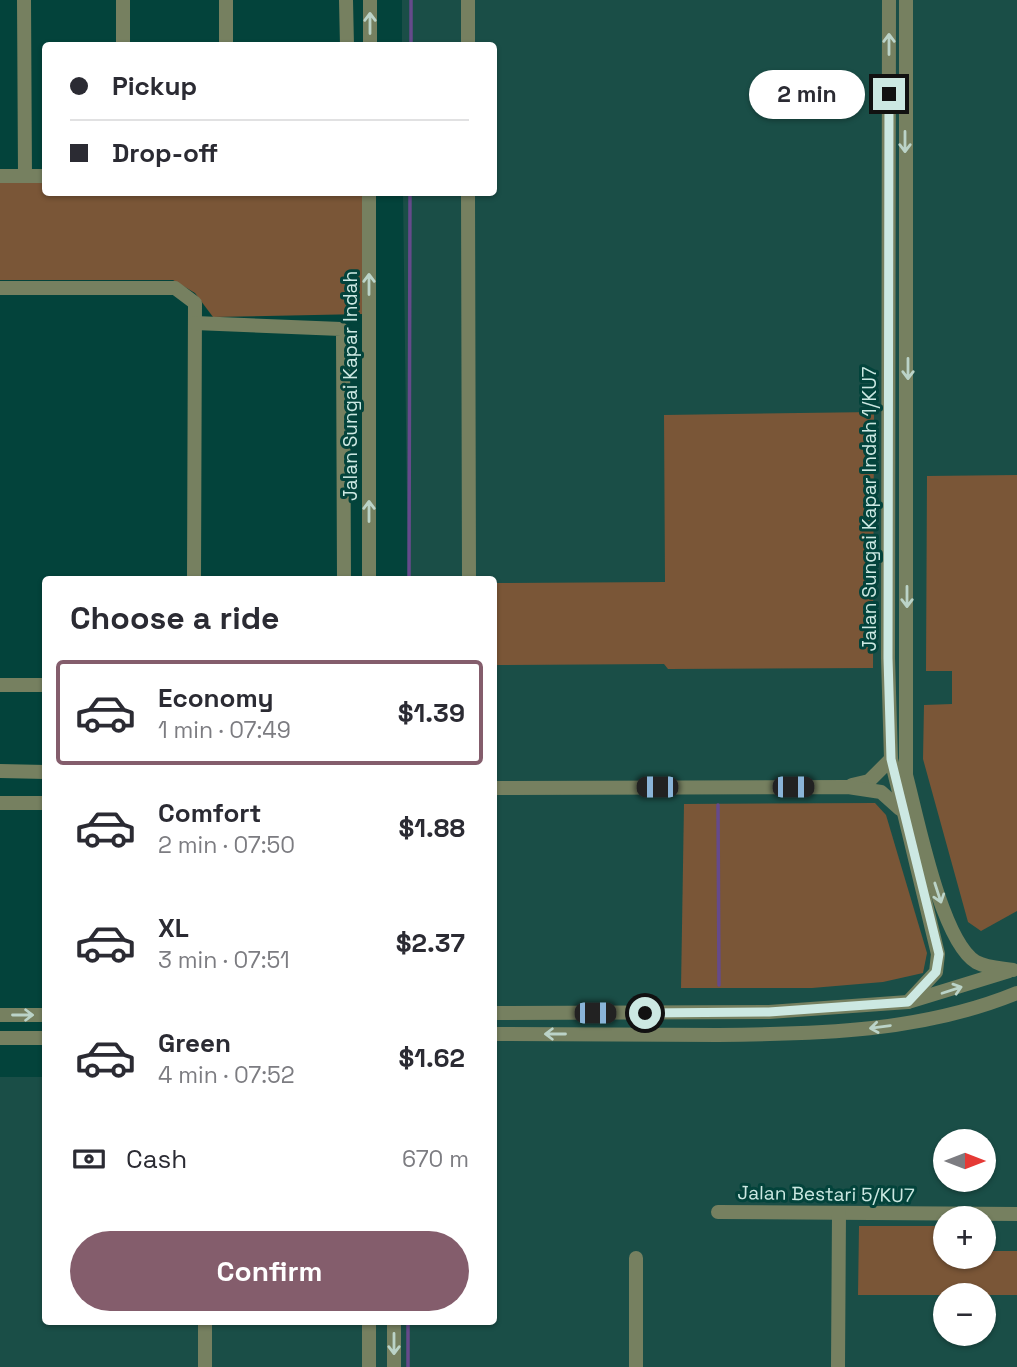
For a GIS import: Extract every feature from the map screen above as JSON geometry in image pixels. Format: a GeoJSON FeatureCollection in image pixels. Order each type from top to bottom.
{"type":"FeatureCollection","features":[{"type":"Feature","properties":{"kind":"street"},"geometry":{"type":"LineString","coordinates":[[24,0],[25,176]]}},
{"type":"Feature","properties":{"kind":"street"},"geometry":{"type":"LineString","coordinates":[[123,0],[123,42]]}},
{"type":"Feature","properties":{"kind":"street"},"geometry":{"type":"LineString","coordinates":[[226,0],[226,42]]}},
{"type":"Feature","properties":{"kind":"street"},"geometry":{"type":"LineString","coordinates":[[346,0],[347,42]]}},
{"type":"Feature","properties":{"kind":"street"},"geometry":{"type":"LineString","coordinates":[[370,0],[370,42]]}},
{"type":"Feature","properties":{"kind":"street"},"geometry":{"type":"LineString","coordinates":[[468,0],[468,42]]}},
{"type":"Feature","properties":{"kind":"street","name":"Jalan Sungai Kapar Indah 1/KU7"},"geometry":{"type":"LineString","coordinates":[[889,0],[888,658],[891,759],[901,810],[939,954]]}},
{"type":"Feature","properties":{"kind":"street","name":"Jalan Sungai Kapar Indah 1/KU7"},"geometry":{"type":"LineString","coordinates":[[906,0],[906,775],[930,868],[959,945]]}},
{"type":"Feature","properties":{"kind":"street"},"geometry":{"type":"LineString","coordinates":[[0,176],[42,176]]}},
{"type":"Feature","properties":{"kind":"street","name":"Jalan Sungai Kapar Indah"},"geometry":{"type":"LineString","coordinates":[[369,196],[369,576]]}},
{"type":"Feature","properties":{"kind":"street"},"geometry":{"type":"LineString","coordinates":[[468,196],[469,576]]}},
{"type":"Feature","properties":{"kind":"street"},"geometry":{"type":"LineString","coordinates":[[0,288],[175,288],[195,303],[194,576]]}},
{"type":"Feature","properties":{"kind":"street"},"geometry":{"type":"LineString","coordinates":[[195,323],[341,329],[344,576]]}},
{"type":"Feature","properties":{"kind":"street"},"geometry":{"type":"LineString","coordinates":[[0,685],[42,685]]}},
{"type":"Feature","properties":{"kind":"street"},"geometry":{"type":"LineString","coordinates":[[848,787],[869,781],[891,759]]}},
{"type":"Feature","properties":{"kind":"street"},"geometry":{"type":"LineString","coordinates":[[0,771],[42,772]]}},
{"type":"Feature","properties":{"kind":"street"},"geometry":{"type":"LineString","coordinates":[[497,788],[848,787],[881,792],[901,810]]}},
{"type":"Feature","properties":{"kind":"street"},"geometry":{"type":"LineString","coordinates":[[0,803],[42,803]]}},
{"type":"Feature","properties":{"kind":"street"},"geometry":{"type":"LineString","coordinates":[[908,1002],[936,972],[939,954],[959,945],[974,961],[1015,969]]}},
{"type":"Feature","properties":{"kind":"street"},"geometry":{"type":"LineString","coordinates":[[497,1013],[769,1012],[908,1002],[1015,969]]}},
{"type":"Feature","properties":{"kind":"street"},"geometry":{"type":"LineString","coordinates":[[497,1034],[848,1032],[950,1014],[984,1006],[1017,993]]}},
{"type":"Feature","properties":{"kind":"street"},"geometry":{"type":"LineString","coordinates":[[0,1015],[42,1015]]}},
{"type":"Feature","properties":{"kind":"street"},"geometry":{"type":"LineString","coordinates":[[0,1038],[42,1038]]}},
{"type":"Feature","properties":{"kind":"street","name":"Jalan Bestari 5/KU7"},"geometry":{"type":"LineString","coordinates":[[718,1212],[1017,1214]]}},
{"type":"Feature","properties":{"kind":"street"},"geometry":{"type":"LineString","coordinates":[[838,1367],[839,1213]]}},
{"type":"Feature","properties":{"kind":"street"},"geometry":{"type":"LineString","coordinates":[[636,1258],[636,1367]]}},
{"type":"Feature","properties":{"kind":"street"},"geometry":{"type":"LineString","coordinates":[[205,1325],[205,1367]]}},
{"type":"Feature","properties":{"kind":"street"},"geometry":{"type":"LineString","coordinates":[[369,1325],[369,1367]]}},
{"type":"Feature","properties":{"kind":"street"},"geometry":{"type":"LineString","coordinates":[[394,1325],[394,1367]]}},
{"type":"Feature","properties":{"kind":"shaded area"},"geometry":{"type":"Polygon","coordinates":[[[402,0],[1017,0],[1017,1367],[0,1367],[0,1077],[42,1077],[42,1325],[497,1325],[497,576],[408,576],[403,196],[497,196],[497,42],[402,42],[402,0]]]}},
{"type":"Feature","properties":{"kind":"shaded area"},"geometry":{"type":"Polygon","coordinates":[[[0,182],[42,182],[42,196],[363,196],[363,314],[213,317],[195,293],[173,280],[0,280],[0,182]]]}},
{"type":"Feature","properties":{"kind":"shaded area"},"geometry":{"type":"Polygon","coordinates":[[[874,412],[873,668],[668,669],[664,664],[497,665],[497,583],[665,582],[664,415],[874,412]]]}},
{"type":"Feature","properties":{"kind":"shaded area"},"geometry":{"type":"Polygon","coordinates":[[[1017,475],[1017,911],[981,931],[968,922],[923,759],[924,705],[952,704],[952,671],[926,671],[927,476],[1017,475]]]}},
{"type":"Feature","properties":{"kind":"shaded area"},"geometry":{"type":"Polygon","coordinates":[[[875,803],[886,815],[927,953],[923,973],[883,982],[812,988],[681,988],[684,804],[875,803]]]}},
{"type":"Feature","properties":{"kind":"shaded area"},"geometry":{"type":"Polygon","coordinates":[[[859,1226],[933,1226],[933,1269],[996,1269],[996,1251],[1017,1251],[1017,1295],[996,1295],[996,1283],[933,1283],[933,1295],[858,1295],[859,1226]]]}},
{"type":"Feature","properties":{"kind":"waterway"},"geometry":{"type":"LineString","coordinates":[[411,0],[411,42]]}},
{"type":"Feature","properties":{"kind":"waterway"},"geometry":{"type":"LineString","coordinates":[[409,576],[410,196]]}},
{"type":"Feature","properties":{"kind":"waterway"},"geometry":{"type":"LineString","coordinates":[[718,805],[719,985]]}},
{"type":"Feature","properties":{"kind":"waterway"},"geometry":{"type":"LineString","coordinates":[[408,1325],[408,1367]]}},
{"type":"Feature","properties":{"kind":"route"},"geometry":{"type":"LineString","coordinates":[[645,1013],[769,1012],[908,1002],[925,987],[936,972],[939,954],[895,787],[891,759],[888,658],[889,94]]}}]}
